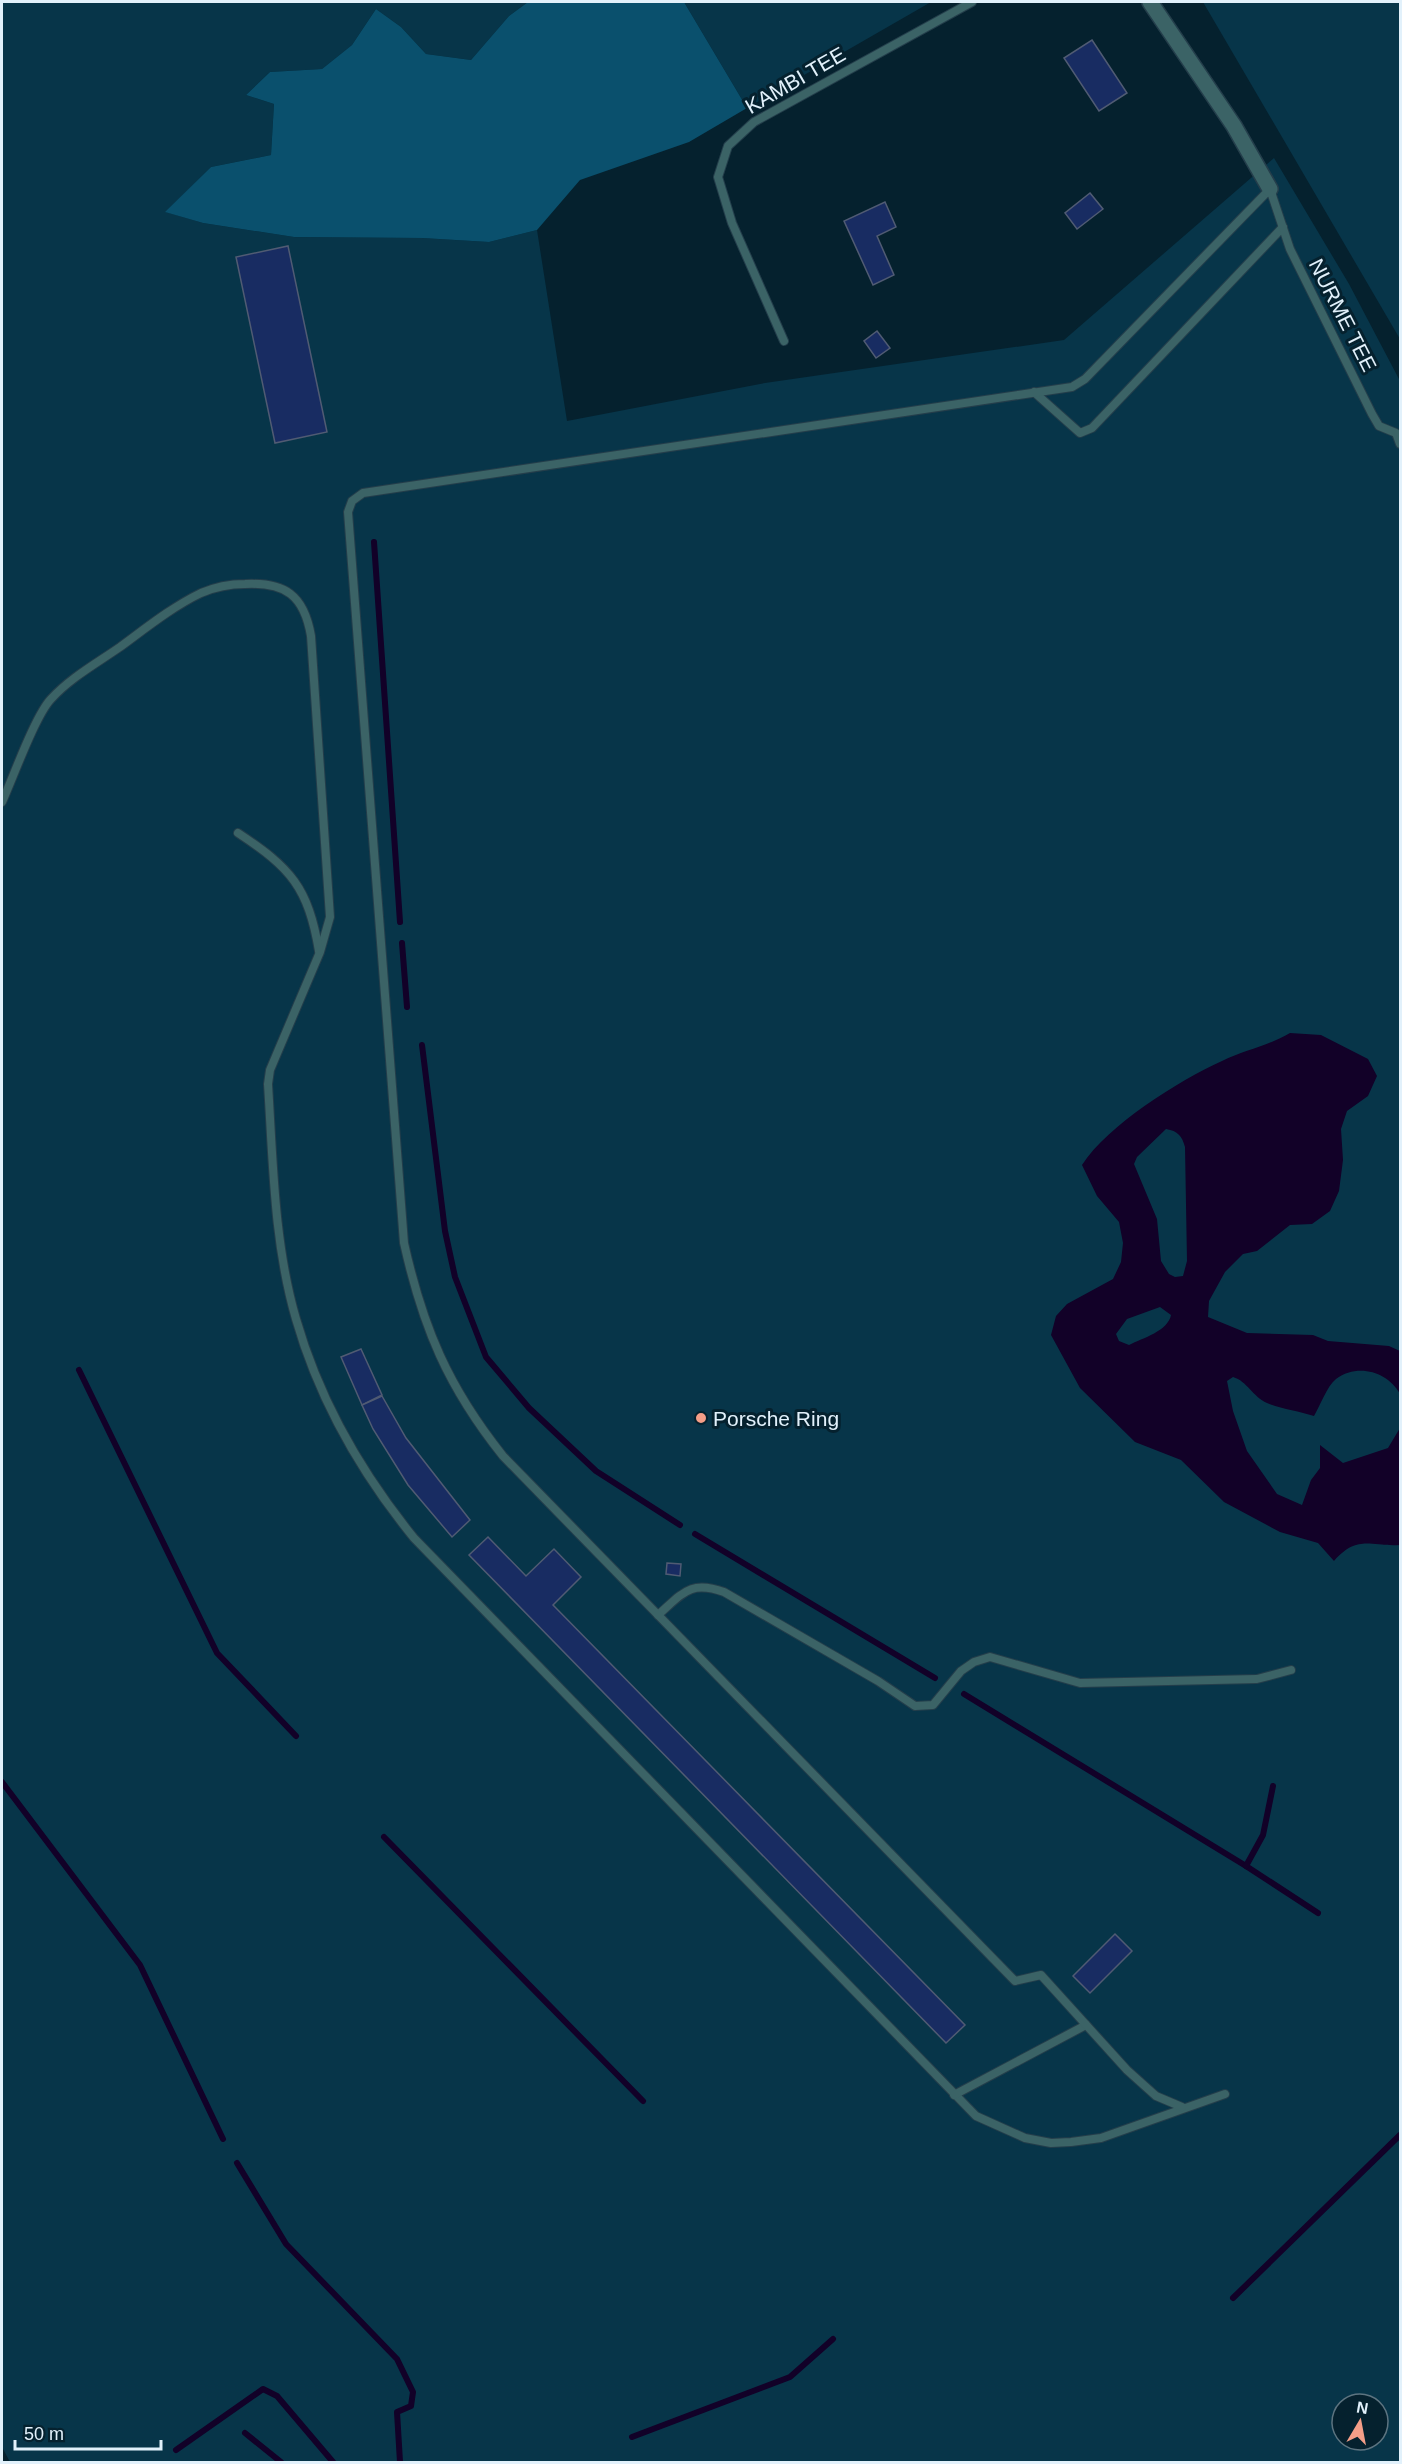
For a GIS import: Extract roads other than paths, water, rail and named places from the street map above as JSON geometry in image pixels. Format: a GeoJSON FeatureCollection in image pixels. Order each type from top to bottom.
{"type":"FeatureCollection","features":[{"type":"Feature","properties":{"kind":"street"},"geometry":{"type":"LineString","coordinates":[[1150,2],[1228,117],[1270,189]]}},
{"type":"Feature","properties":{"kind":"lane","name":"KAMBI TEE"},"geometry":{"type":"LineString","coordinates":[[784,341],[728,212],[718,177],[728,146],[754,122],[972,2]]}},
{"type":"Feature","properties":{"kind":"lane","name":"NURME TEE"},"geometry":{"type":"LineString","coordinates":[[1270,189],[1290,249],[1379,426],[1396,433],[1401,444]]}},
{"type":"Feature","properties":{"kind":"lane"},"geometry":{"type":"LineString","coordinates":[[1182,2107],[1149,2089],[1127,2070],[1041,1976],[1015,1981],[503,1456],[476,1422],[429,1336],[415,1291],[403,1231],[348,512],[352,501],[363,493],[373,491],[1072,387],[1085,379],[1270,189]]}},
{"type":"Feature","properties":{"kind":"lane"},"geometry":{"type":"LineString","coordinates":[[1034,392],[1080,433],[1092,428],[1283,227]]}},
{"type":"Feature","properties":{"kind":"lane"},"geometry":{"type":"LineString","coordinates":[[2,802],[49,701],[66,685],[201,593],[228,584],[267,583],[279,586],[295,597],[308,617],[311,636],[331,897],[330,917],[320,952],[270,1070],[268,1084],[275,1194],[284,1266],[296,1319],[324,1396],[387,1505],[414,1538],[976,2116],[998,2128],[1025,2138],[1051,2143],[1101,2138],[1182,2107],[1225,2094]]}},
{"type":"Feature","properties":{"kind":"lane"},"geometry":{"type":"LineString","coordinates":[[238,833],[274,857],[294,880],[313,916],[320,952]]}},
{"type":"Feature","properties":{"kind":"lane"},"geometry":{"type":"LineString","coordinates":[[658,1615],[694,1586],[706,1586],[724,1592],[878,1681],[915,1706],[933,1705],[961,1671],[974,1662],[990,1657],[1080,1683],[1257,1679],[1291,1670]]}},
{"type":"Feature","properties":{"kind":"lane"},"geometry":{"type":"LineString","coordinates":[[954,2095],[1086,2025]]}},
{"type":"Feature","properties":{"kind":"waterway"},"geometry":{"type":"LineString","coordinates":[[374,542],[400,922]]}},
{"type":"Feature","properties":{"kind":"waterway"},"geometry":{"type":"LineString","coordinates":[[402,943],[407,1007]]}},
{"type":"Feature","properties":{"kind":"waterway"},"geometry":{"type":"LineString","coordinates":[[422,1045],[445,1231],[455,1277],[486,1357],[529,1408],[596,1471],[680,1525]]}},
{"type":"Feature","properties":{"kind":"waterway"},"geometry":{"type":"LineString","coordinates":[[79,1370],[217,1653],[296,1736]]}},
{"type":"Feature","properties":{"kind":"waterway"},"geometry":{"type":"LineString","coordinates":[[695,1534],[935,1678]]}},
{"type":"Feature","properties":{"kind":"waterway"},"geometry":{"type":"LineString","coordinates":[[964,1694],[1246,1866],[1318,1913]]}},
{"type":"Feature","properties":{"kind":"waterway"},"geometry":{"type":"LineString","coordinates":[[2,1782],[140,1965],[223,2139]]}},
{"type":"Feature","properties":{"kind":"waterway"},"geometry":{"type":"LineString","coordinates":[[1246,1866],[1263,1835],[1273,1786]]}},
{"type":"Feature","properties":{"kind":"waterway"},"geometry":{"type":"LineString","coordinates":[[384,1837],[643,2101]]}},
{"type":"Feature","properties":{"kind":"waterway"},"geometry":{"type":"LineString","coordinates":[[1233,2298],[1400,2135]]}},
{"type":"Feature","properties":{"kind":"waterway"},"geometry":{"type":"LineString","coordinates":[[237,2163],[286,2244],[397,2359],[413,2392],[411,2406],[397,2412],[400,2462]]}},
{"type":"Feature","properties":{"kind":"waterway"},"geometry":{"type":"LineString","coordinates":[[632,2437],[790,2377],[833,2339]]}},
{"type":"Feature","properties":{"kind":"waterway"},"geometry":{"type":"LineString","coordinates":[[176,2450],[263,2389],[277,2396],[333,2462]]}},
{"type":"Feature","properties":{"kind":"waterway"},"geometry":{"type":"LineString","coordinates":[[245,2433],[281,2462]]}},
{"type":"Feature","properties":{"kind":"place","name":"Porsche Ring"},"geometry":{"type":"Point","coordinates":[701,1418]}}]}
